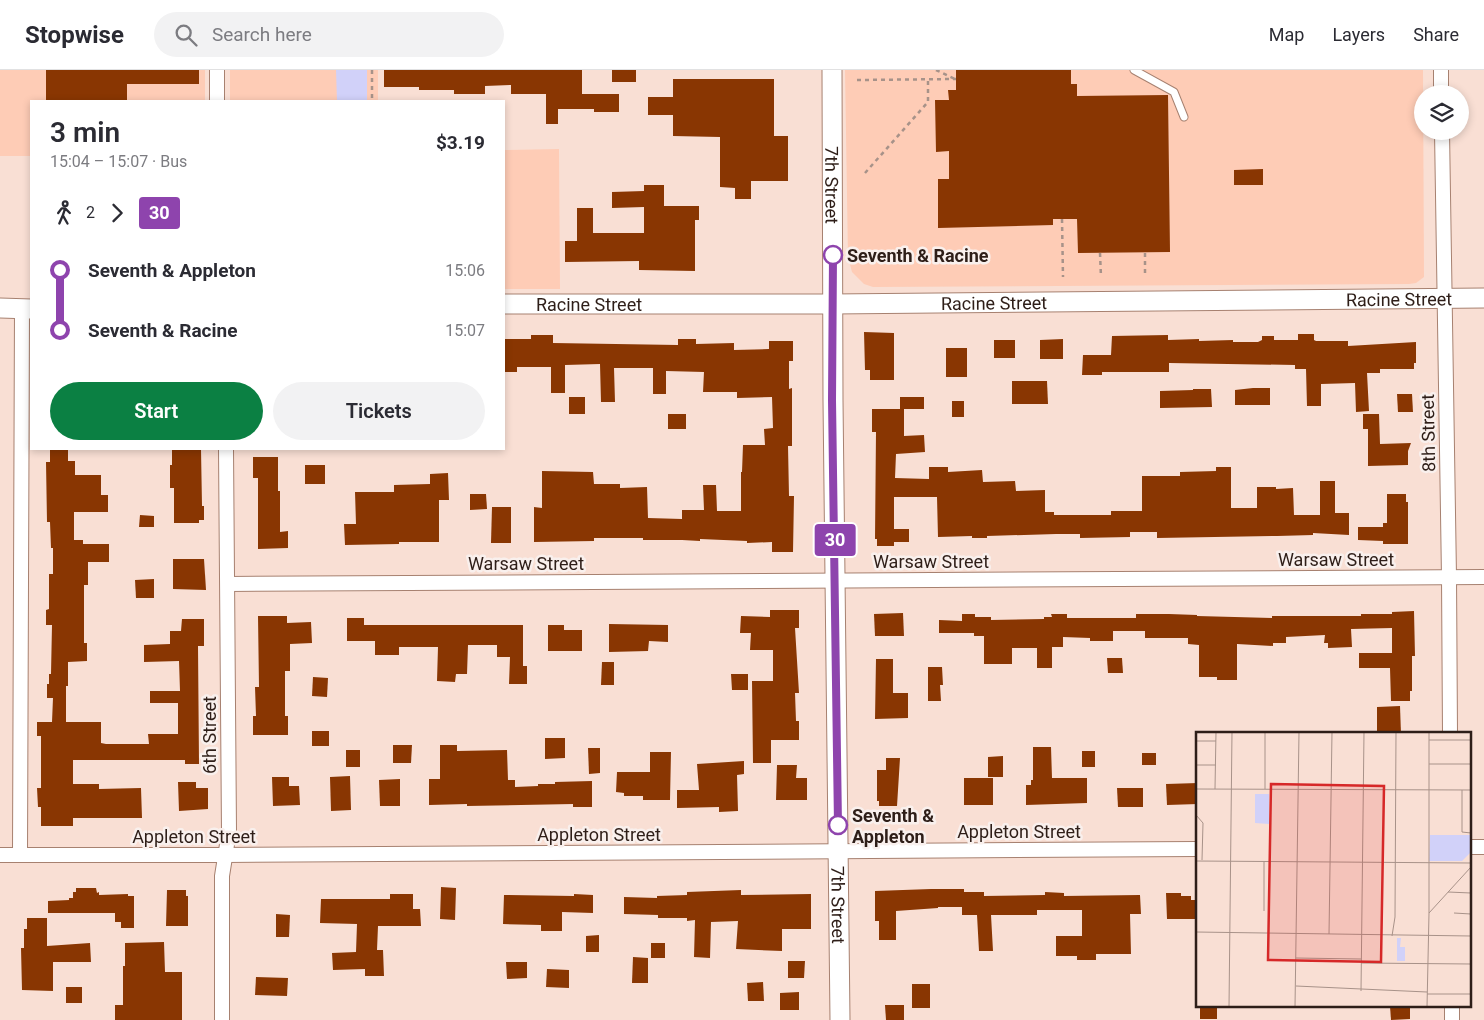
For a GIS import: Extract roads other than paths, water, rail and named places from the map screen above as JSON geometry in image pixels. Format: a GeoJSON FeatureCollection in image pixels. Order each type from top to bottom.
{"type":"FeatureCollection","features":[{"type":"Feature","properties":{"kind":"main road","name":"7th Street"},"geometry":{"type":"LineString","coordinates":[[832,70],[832,304],[840,1020]]}},
{"type":"Feature","properties":{"kind":"main road","name":"Racine Street"},"geometry":{"type":"LineString","coordinates":[[505,304],[832,304],[1484,298]]}},
{"type":"Feature","properties":{"kind":"main road"},"geometry":{"type":"LineString","coordinates":[[0,308],[26,309]]}},
{"type":"Feature","properties":{"kind":"street"},"geometry":{"type":"LineString","coordinates":[[217,70],[217,100]]}},
{"type":"Feature","properties":{"kind":"street"},"geometry":{"type":"LineString","coordinates":[[1441,70],[1441,85]]}},
{"type":"Feature","properties":{"kind":"street","name":"8th Street"},"geometry":{"type":"LineString","coordinates":[[1442,140],[1450,732]]}},
{"type":"Feature","properties":{"kind":"street"},"geometry":{"type":"LineString","coordinates":[[20,854],[26,309]]}},
{"type":"Feature","properties":{"kind":"street","name":"6th Street"},"geometry":{"type":"LineString","coordinates":[[222,1020],[222,876],[229,832],[226,450]]}},
{"type":"Feature","properties":{"kind":"street","name":"Warsaw Street"},"geometry":{"type":"LineString","coordinates":[[228,584],[1484,577]]}},
{"type":"Feature","properties":{"kind":"street","name":"Appleton Street"},"geometry":{"type":"LineString","coordinates":[[0,855],[1196,849]]}},
{"type":"Feature","properties":{"kind":"lane"},"geometry":{"type":"LineString","coordinates":[[1134,70],[1174,92],[1184,117]]}},
{"type":"Feature","properties":{"kind":"place","name":"Seventh & Racine"},"geometry":{"type":"Point","coordinates":[833,255]}},
{"type":"Feature","properties":{"kind":"place","name":"Seventh & Appleton"},"geometry":{"type":"Point","coordinates":[838,825]}}]}
